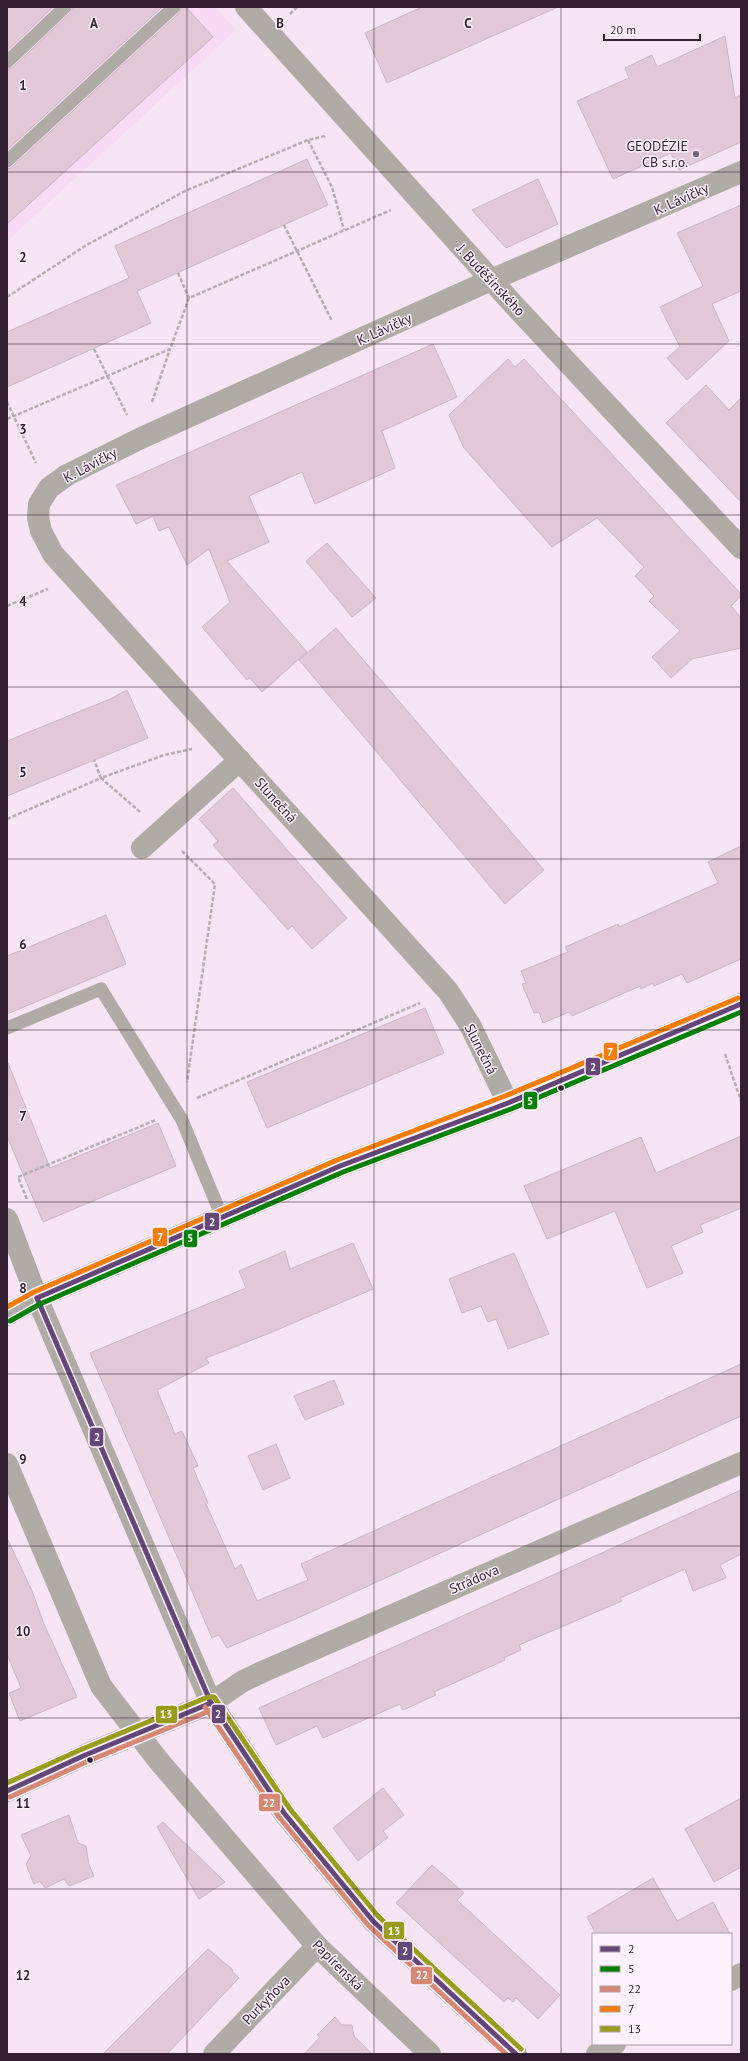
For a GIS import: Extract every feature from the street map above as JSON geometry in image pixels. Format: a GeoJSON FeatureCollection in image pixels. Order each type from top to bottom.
{"type":"FeatureCollection","features":[{"type":"Feature","properties":{"kind":"street","name":"J. Buděšínského"},"geometry":{"type":"LineString","coordinates":[[246,7],[491,280],[741,548]]}},
{"type":"Feature","properties":{"kind":"street","name":"K. Lávičky"},"geometry":{"type":"LineString","coordinates":[[44,496],[67,476],[139,439],[491,280],[741,172]]}},
{"type":"Feature","properties":{"kind":"street","name":"Slunečná"},"geometry":{"type":"LineString","coordinates":[[44,496],[38,518],[42,531],[53,554],[448,991],[470,1025],[508,1103]]}},
{"type":"Feature","properties":{"kind":"street"},"geometry":{"type":"LineString","coordinates":[[142,848],[240,760]]}},
{"type":"Feature","properties":{"kind":"street"},"geometry":{"type":"LineString","coordinates":[[7,1315],[37,1298],[340,1166],[508,1103],[741,1004]]}},
{"type":"Feature","properties":{"kind":"street"},"geometry":{"type":"LineString","coordinates":[[7,1219],[37,1298],[211,1702],[284,1813],[373,1920],[516,2054]]}},
{"type":"Feature","properties":{"kind":"street","name":"Strádova"},"geometry":{"type":"LineString","coordinates":[[7,1791],[83,1756],[211,1702],[243,1681],[262,1672],[741,1463]]}},
{"type":"Feature","properties":{"kind":"street","name":"Papírenská"},"geometry":{"type":"LineString","coordinates":[[7,1464],[101,1686],[137,1734],[317,1946],[430,2054]]}},
{"type":"Feature","properties":{"kind":"street","name":"Purkyňova"},"geometry":{"type":"LineString","coordinates":[[214,2054],[317,1946]]}},
{"type":"Feature","properties":{"kind":"street"},"geometry":{"type":"LineString","coordinates":[[732,1979],[741,1974]]}},
{"type":"Feature","properties":{"kind":"street"},"geometry":{"type":"LineString","coordinates":[[597,2054],[613,2045]]}},
{"type":"Feature","properties":{"kind":"lane"},"geometry":{"type":"LineString","coordinates":[[7,62],[65,7]]}},
{"type":"Feature","properties":{"kind":"lane"},"geometry":{"type":"LineString","coordinates":[[7,161],[174,7]]}},
{"type":"Feature","properties":{"kind":"lane"},"geometry":{"type":"LineString","coordinates":[[7,1028],[101,989],[181,1112],[222,1217]]}},
{"type":"Feature","properties":{"kind":"path"},"geometry":{"type":"LineString","coordinates":[[7,297],[85,246],[184,191],[308,140],[329,135]]}},
{"type":"Feature","properties":{"kind":"path"},"geometry":{"type":"LineString","coordinates":[[308,140],[332,186],[344,230]]}},
{"type":"Feature","properties":{"kind":"path"},"geometry":{"type":"LineString","coordinates":[[189,298],[394,209]]}},
{"type":"Feature","properties":{"kind":"path"},"geometry":{"type":"LineString","coordinates":[[284,225],[345,346]]}},
{"type":"Feature","properties":{"kind":"path"},"geometry":{"type":"LineString","coordinates":[[139,439],[189,298],[178,273]]}},
{"type":"Feature","properties":{"kind":"path"},"geometry":{"type":"LineString","coordinates":[[7,419],[170,348]]}},
{"type":"Feature","properties":{"kind":"path"},"geometry":{"type":"LineString","coordinates":[[94,349],[139,439]]}},
{"type":"Feature","properties":{"kind":"path"},"geometry":{"type":"LineString","coordinates":[[7,402],[14,416],[44,496]]}},
{"type":"Feature","properties":{"kind":"path"},"geometry":{"type":"LineString","coordinates":[[7,606],[53,587]]}},
{"type":"Feature","properties":{"kind":"path"},"geometry":{"type":"LineString","coordinates":[[7,819],[101,778],[164,755],[195,748]]}},
{"type":"Feature","properties":{"kind":"path"},"geometry":{"type":"LineString","coordinates":[[94,760],[101,778],[162,830],[215,884],[181,1112]]}},
{"type":"Feature","properties":{"kind":"path"},"geometry":{"type":"LineString","coordinates":[[30,1205],[18,1177],[181,1112],[426,1000]]}},
{"type":"Feature","properties":{"kind":"path"},"geometry":{"type":"LineString","coordinates":[[725,1054],[741,1101]]}},
{"type":"Feature","properties":{"kind":"shaded area"},"geometry":{"type":"Polygon","coordinates":[[[7,7],[215,7],[236,30],[7,241],[7,7]]]}},
{"type":"Feature","properties":{"kind":"building"},"geometry":{"type":"Polygon","coordinates":[[[7,7],[53,7],[7,51],[7,7]]]}},
{"type":"Feature","properties":{"kind":"building"},"geometry":{"type":"Polygon","coordinates":[[[73,7],[162,7],[7,150],[7,70],[12,68],[70,13],[73,7]]]}},
{"type":"Feature","properties":{"kind":"building"},"geometry":{"type":"Polygon","coordinates":[[[182,7],[186,7],[213,37],[7,224],[7,169],[12,167],[179,13],[182,7]]]}},
{"type":"Feature","properties":{"kind":"building"},"geometry":{"type":"Polygon","coordinates":[[[422,7],[558,7],[387,83],[365,33],[422,7]]]}},
{"type":"Feature","properties":{"kind":"building"},"geometry":{"type":"Polygon","coordinates":[[[725,36],[735,98],[741,95],[741,142],[679,170],[671,153],[613,179],[577,101],[629,78],[625,68],[652,55],[657,67],[725,36]]]}},
{"type":"Feature","properties":{"kind":"building"},"geometry":{"type":"Polygon","coordinates":[[[307,159],[328,205],[137,291],[151,323],[7,387],[7,332],[129,278],[115,246],[307,159]]]}},
{"type":"Feature","properties":{"kind":"building"},"geometry":{"type":"Polygon","coordinates":[[[538,179],[558,224],[506,248],[472,210],[538,179]]]}},
{"type":"Feature","properties":{"kind":"building"},"geometry":{"type":"Polygon","coordinates":[[[741,205],[741,291],[712,304],[729,341],[687,380],[667,358],[680,347],[660,307],[703,286],[677,233],[741,205]]]}},
{"type":"Feature","properties":{"kind":"building"},"geometry":{"type":"Polygon","coordinates":[[[433,344],[457,397],[382,431],[395,468],[315,504],[302,472],[249,496],[269,542],[227,561],[307,652],[262,692],[250,678],[247,680],[202,627],[230,602],[209,549],[187,565],[169,527],[159,531],[153,516],[136,524],[116,485],[433,344]]]}},
{"type":"Feature","properties":{"kind":"building"},"geometry":{"type":"Polygon","coordinates":[[[508,359],[515,367],[524,359],[741,594],[741,596],[731,606],[741,618],[741,648],[692,659],[671,678],[652,657],[680,631],[649,601],[654,596],[635,576],[644,567],[597,518],[552,547],[464,448],[449,415],[508,359]]]}},
{"type":"Feature","properties":{"kind":"building"},"geometry":{"type":"Polygon","coordinates":[[[706,385],[729,410],[741,398],[741,502],[666,423],[706,385]]]}},
{"type":"Feature","properties":{"kind":"building"},"geometry":{"type":"Polygon","coordinates":[[[327,543],[376,598],[352,617],[306,561],[327,543]]]}},
{"type":"Feature","properties":{"kind":"building"},"geometry":{"type":"Polygon","coordinates":[[[336,628],[544,870],[505,904],[299,660],[336,628]]]}},
{"type":"Feature","properties":{"kind":"building"},"geometry":{"type":"Polygon","coordinates":[[[127,690],[148,738],[7,796],[7,741],[110,699],[127,690]]]}},
{"type":"Feature","properties":{"kind":"building"},"geometry":{"type":"Polygon","coordinates":[[[233,788],[347,918],[312,949],[292,926],[288,930],[213,845],[218,841],[199,819],[233,788]]]}},
{"type":"Feature","properties":{"kind":"building"},"geometry":{"type":"Polygon","coordinates":[[[741,846],[741,959],[687,983],[682,974],[654,986],[653,983],[641,989],[640,986],[572,1016],[569,1012],[543,1023],[539,1012],[534,1013],[522,984],[526,983],[521,971],[568,952],[565,947],[618,924],[619,927],[718,883],[708,862],[741,846]]]}},
{"type":"Feature","properties":{"kind":"building"},"geometry":{"type":"Polygon","coordinates":[[[106,915],[126,964],[7,1014],[7,956],[106,915]]]}},
{"type":"Feature","properties":{"kind":"building"},"geometry":{"type":"Polygon","coordinates":[[[425,1008],[444,1053],[267,1128],[247,1082],[425,1008]]]}},
{"type":"Feature","properties":{"kind":"building"},"geometry":{"type":"Polygon","coordinates":[[[8,1063],[50,1168],[158,1123],[176,1166],[43,1222],[7,1136],[8,1063]]]}},
{"type":"Feature","properties":{"kind":"building"},"geometry":{"type":"Polygon","coordinates":[[[741,1136],[741,1208],[700,1225],[703,1232],[671,1246],[683,1273],[647,1288],[615,1211],[547,1239],[524,1186],[641,1137],[656,1173],[741,1136]]]}},
{"type":"Feature","properties":{"kind":"building"},"geometry":{"type":"Polygon","coordinates":[[[353,1243],[373,1289],[265,1335],[206,1358],[209,1363],[157,1390],[175,1434],[182,1431],[198,1466],[193,1468],[208,1503],[206,1504],[235,1569],[241,1564],[257,1601],[308,1580],[301,1564],[741,1364],[741,1416],[300,1617],[227,1648],[219,1635],[212,1638],[90,1353],[246,1288],[239,1271],[285,1251],[290,1269],[353,1243]]]}},
{"type":"Feature","properties":{"kind":"building"},"geometry":{"type":"Polygon","coordinates":[[[514,1253],[549,1334],[508,1349],[496,1319],[488,1322],[481,1306],[462,1313],[449,1279],[514,1253]]]}},
{"type":"Feature","properties":{"kind":"building"},"geometry":{"type":"Polygon","coordinates":[[[334,1380],[344,1404],[305,1420],[294,1396],[334,1380]]]}},
{"type":"Feature","properties":{"kind":"building"},"geometry":{"type":"Polygon","coordinates":[[[276,1444],[290,1478],[263,1490],[248,1456],[276,1444]]]}},
{"type":"Feature","properties":{"kind":"building"},"geometry":{"type":"Polygon","coordinates":[[[741,1490],[741,1554],[720,1565],[726,1578],[693,1591],[685,1569],[620,1598],[622,1601],[519,1645],[521,1650],[504,1658],[505,1660],[434,1692],[436,1695],[403,1710],[400,1704],[323,1738],[317,1726],[276,1745],[259,1708],[741,1490]]]}},
{"type":"Feature","properties":{"kind":"building"},"geometry":{"type":"Polygon","coordinates":[[[7,1538],[32,1591],[44,1624],[77,1697],[20,1721],[9,1693],[21,1688],[7,1654],[7,1538]]]}},
{"type":"Feature","properties":{"kind":"building"},"geometry":{"type":"Polygon","coordinates":[[[383,1788],[404,1815],[383,1831],[388,1837],[358,1861],[333,1828],[383,1788]]]}},
{"type":"Feature","properties":{"kind":"building"},"geometry":{"type":"Polygon","coordinates":[[[741,1798],[741,1867],[714,1882],[685,1829],[741,1798]]]}},
{"type":"Feature","properties":{"kind":"building"},"geometry":{"type":"Polygon","coordinates":[[[69,1815],[78,1843],[86,1846],[89,1865],[94,1876],[69,1886],[64,1879],[45,1888],[40,1881],[34,1884],[26,1864],[31,1856],[21,1835],[69,1815]]]}},
{"type":"Feature","properties":{"kind":"building"},"geometry":{"type":"Polygon","coordinates":[[[163,1822],[225,1882],[199,1899],[157,1827],[163,1822]]]}},
{"type":"Feature","properties":{"kind":"building"},"geometry":{"type":"Polygon","coordinates":[[[432,1865],[464,1893],[457,1900],[560,1995],[538,2019],[516,1998],[513,2002],[508,1998],[504,2002],[396,1903],[432,1865]]]}},
{"type":"Feature","properties":{"kind":"building"},"geometry":{"type":"Polygon","coordinates":[[[653,1878],[677,1921],[713,1902],[729,1933],[595,1933],[587,1917],[653,1878]]]}},
{"type":"Feature","properties":{"kind":"building"},"geometry":{"type":"Polygon","coordinates":[[[208,1949],[233,1970],[232,1971],[239,1978],[167,2054],[103,2054],[208,1949]]]}},
{"type":"Feature","properties":{"kind":"building"},"geometry":{"type":"Polygon","coordinates":[[[335,2017],[342,2025],[352,2025],[354,2036],[372,2054],[304,2054],[320,2037],[317,2035],[335,2017]]]}},
{"type":"Feature","properties":{"kind":"transit line","name":"7"},"geometry":{"type":"LineString","coordinates":[[7,1307],[34,1292],[337,1160],[505,1096],[738,998]]}},
{"type":"Feature","properties":{"kind":"transit line","name":"2"},"geometry":{"type":"LineString","coordinates":[[37,1298],[340,1166],[508,1103],[741,1004]]}},
{"type":"Feature","properties":{"kind":"transit line","name":"5"},"geometry":{"type":"LineString","coordinates":[[10,1321],[40,1304],[343,1172],[511,1109],[741,1012]]}},
{"type":"Feature","properties":{"kind":"transit line","name":"2"},"geometry":{"type":"LineString","coordinates":[[37,1298],[211,1703],[284,1813],[373,1921],[516,2054]]}},
{"type":"Feature","properties":{"kind":"transit line","name":"13"},"geometry":{"type":"LineString","coordinates":[[7,1783],[80,1750],[208,1697],[214,1697],[290,1809],[378,1916],[521,2049]]}},
{"type":"Feature","properties":{"kind":"transit line","name":"2"},"geometry":{"type":"LineString","coordinates":[[7,1791],[83,1756],[211,1703]]}},
{"type":"Feature","properties":{"kind":"transit line","name":"22"},"geometry":{"type":"LineString","coordinates":[[205,1707],[279,1817],[368,1925],[506,2054]]}},
{"type":"Feature","properties":{"kind":"transit line","name":"22"},"geometry":{"type":"LineString","coordinates":[[10,1797],[86,1762],[214,1709]]}},
{"type":"Feature","properties":{"kind":"place","name":"GEODÉZIE CB s.r.o."},"geometry":{"type":"Point","coordinates":[696,154]}}]}
